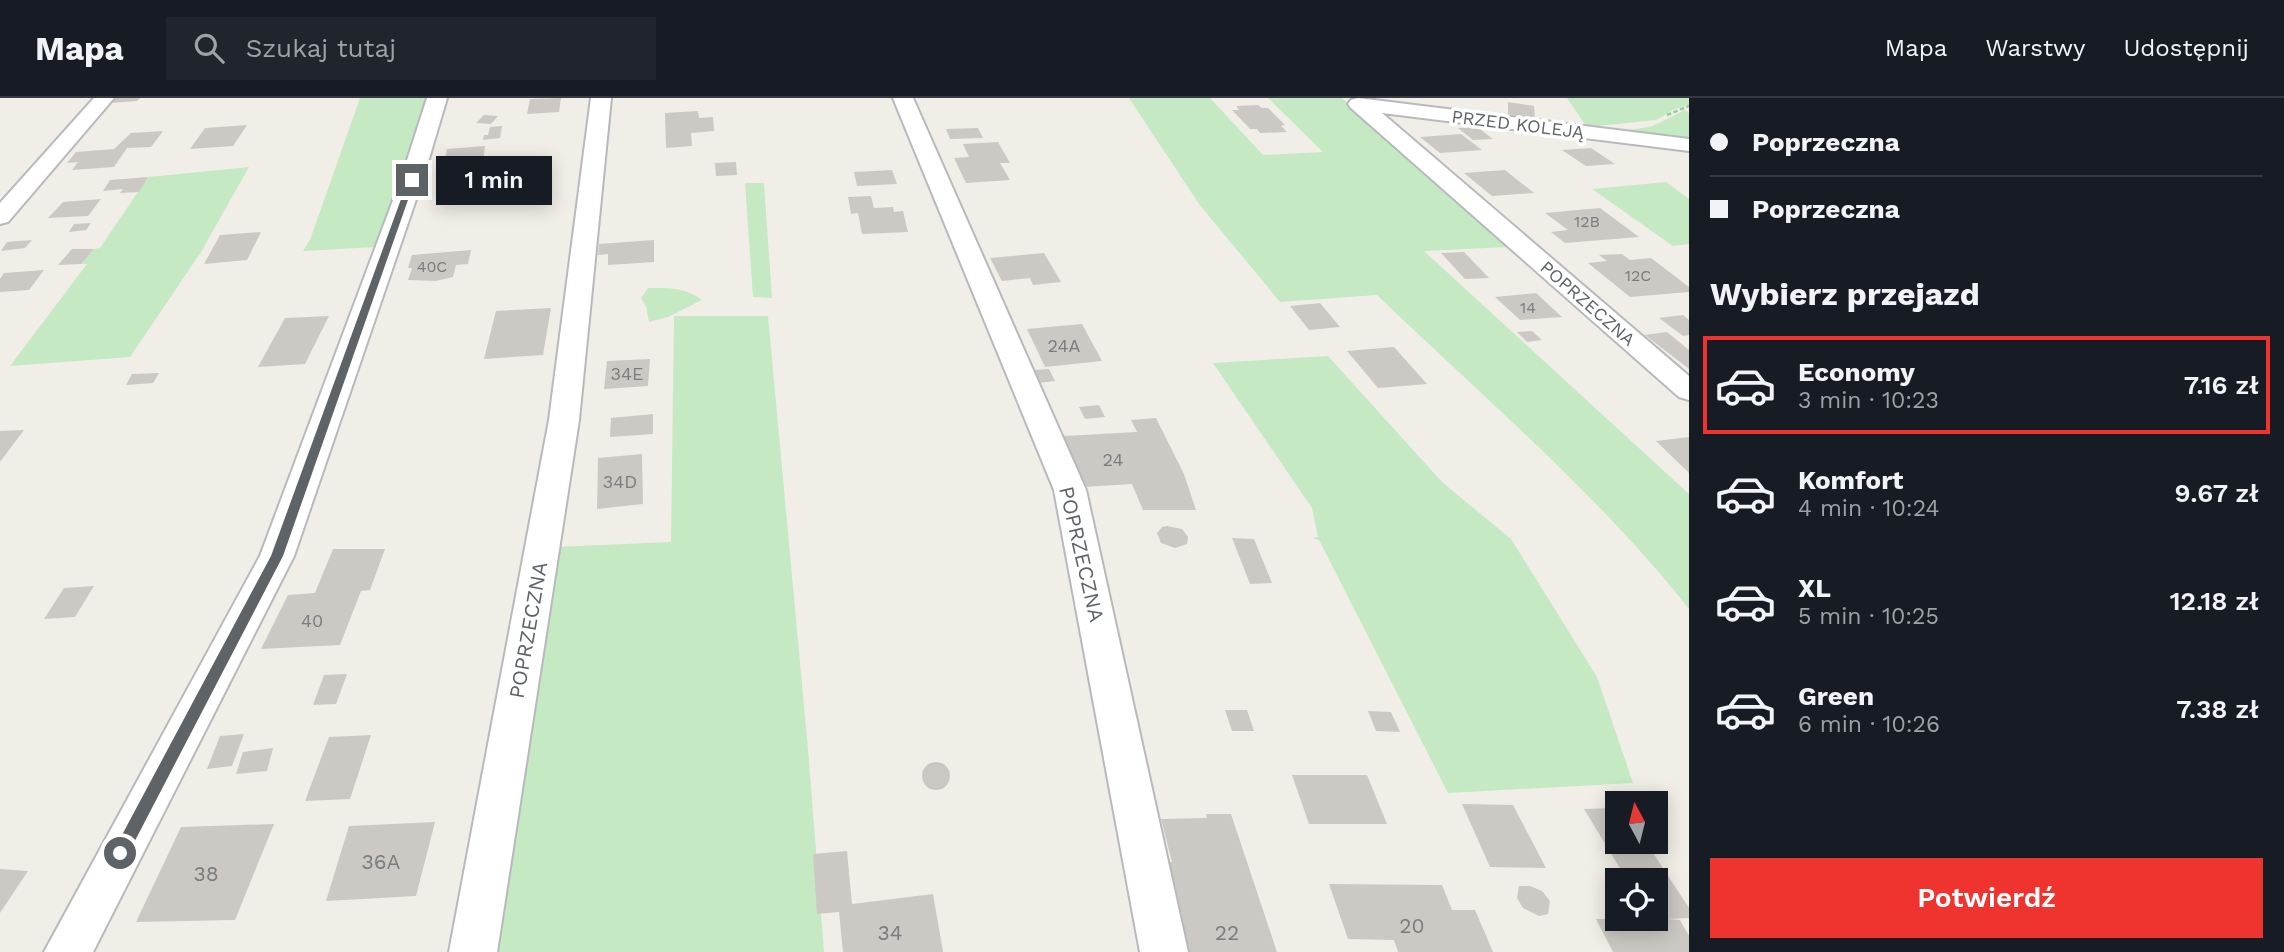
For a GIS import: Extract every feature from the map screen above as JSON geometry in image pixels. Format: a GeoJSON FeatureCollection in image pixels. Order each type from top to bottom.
{"type":"FeatureCollection","features":[{"type":"Feature","properties":{"kind":"street"},"geometry":{"type":"LineString","coordinates":[[0,217],[104,98]]}},
{"type":"Feature","properties":{"kind":"street"},"geometry":{"type":"LineString","coordinates":[[68,952],[277,556],[412,180],[437,98]]}},
{"type":"Feature","properties":{"kind":"street","name":"POPRZECZNA"},"geometry":{"type":"LineString","coordinates":[[473,952],[564,421],[601,98]]}},
{"type":"Feature","properties":{"kind":"street","name":"POPRZECZNA"},"geometry":{"type":"LineString","coordinates":[[903,98],[1070,490],[1164,952]]}},
{"type":"Feature","properties":{"kind":"street","name":"POPRZECZNA"},"geometry":{"type":"LineString","coordinates":[[1356,102],[1689,391]]}},
{"type":"Feature","properties":{"kind":"street","name":"PRZED KOLEJĄ"},"geometry":{"type":"LineString","coordinates":[[1356,102],[1689,145]]}},
{"type":"Feature","properties":{"kind":"green space"},"geometry":{"type":"Polygon","coordinates":[[[360,98],[427,98],[396,195],[376,247],[303,251],[310,240],[360,98]]]}},
{"type":"Feature","properties":{"kind":"green space"},"geometry":{"type":"Polygon","coordinates":[[[1129,98],[1210,98],[1263,155],[1323,152],[1268,98],[1342,98],[1508,247],[1424,251],[1689,494],[1689,609],[1655,567],[1579,487],[1377,295],[1280,302],[1199,204],[1129,98]]]}},
{"type":"Feature","properties":{"kind":"green space"},"geometry":{"type":"Polygon","coordinates":[[[1567,98],[1689,98],[1689,105],[1675,109],[1656,120],[1587,127],[1567,98]]]}},
{"type":"Feature","properties":{"kind":"green space"},"geometry":{"type":"Polygon","coordinates":[[[1685,110],[1689,113],[1689,142],[1618,132],[1653,126],[1685,110]]]}},
{"type":"Feature","properties":{"kind":"green space"},"geometry":{"type":"Polygon","coordinates":[[[249,167],[201,252],[130,357],[10,366],[87,264],[81,264],[94,249],[100,248],[148,177],[249,167]]]}},
{"type":"Feature","properties":{"kind":"green space"},"geometry":{"type":"Polygon","coordinates":[[[1666,182],[1689,199],[1689,244],[1673,246],[1592,189],[1666,182]]]}},
{"type":"Feature","properties":{"kind":"green space"},"geometry":{"type":"Polygon","coordinates":[[[745,183],[764,183],[772,298],[753,297],[745,183]]]}},
{"type":"Feature","properties":{"kind":"green space"},"geometry":{"type":"Polygon","coordinates":[[[648,288],[683,290],[702,300],[668,317],[649,322],[646,306],[641,298],[648,288]]]}},
{"type":"Feature","properties":{"kind":"green space"},"geometry":{"type":"Polygon","coordinates":[[[674,316],[768,316],[824,952],[495,952],[556,547],[671,542],[674,316]]]}},
{"type":"Feature","properties":{"kind":"green space"},"geometry":{"type":"Polygon","coordinates":[[[1328,356],[1442,482],[1511,539],[1597,677],[1633,783],[1448,793],[1319,540],[1312,538],[1318,537],[1312,508],[1213,363],[1328,356]]]}},
{"type":"Feature","properties":{"kind":"building"},"geometry":{"type":"Polygon","coordinates":[[[114,98],[140,98],[137,101],[110,103],[114,98]]]}},
{"type":"Feature","properties":{"kind":"building"},"geometry":{"type":"Polygon","coordinates":[[[561,98],[559,112],[527,114],[530,99],[561,98]]]}},
{"type":"Feature","properties":{"kind":"building"},"geometry":{"type":"Polygon","coordinates":[[[1508,102],[1534,106],[1535,119],[1508,114],[1508,102]]]}},
{"type":"Feature","properties":{"kind":"building"},"geometry":{"type":"Polygon","coordinates":[[[1258,105],[1268,108],[1285,125],[1281,126],[1287,132],[1260,133],[1257,129],[1250,129],[1232,110],[1239,110],[1236,106],[1258,105]]]}},
{"type":"Feature","properties":{"kind":"building"},"geometry":{"type":"Polygon","coordinates":[[[698,111],[699,118],[713,117],[714,131],[691,133],[692,146],[666,148],[665,113],[698,111]]]}},
{"type":"Feature","properties":{"kind":"building"},"geometry":{"type":"Polygon","coordinates":[[[484,115],[498,116],[491,124],[476,123],[484,115]]]}},
{"type":"Feature","properties":{"kind":"building"},"geometry":{"type":"Polygon","coordinates":[[[247,125],[233,146],[190,149],[205,128],[247,125]]]}},
{"type":"Feature","properties":{"kind":"building"},"geometry":{"type":"Polygon","coordinates":[[[502,126],[500,138],[483,140],[490,127],[502,126]]]}},
{"type":"Feature","properties":{"kind":"building"},"geometry":{"type":"Polygon","coordinates":[[[1477,127],[1493,139],[1473,140],[1458,128],[1477,127]]]}},
{"type":"Feature","properties":{"kind":"building"},"geometry":{"type":"Polygon","coordinates":[[[978,128],[983,138],[950,139],[946,129],[978,128]]]}},
{"type":"Feature","properties":{"kind":"building"},"geometry":{"type":"Polygon","coordinates":[[[163,131],[151,147],[127,148],[114,167],[72,170],[78,162],[67,163],[76,152],[114,149],[131,133],[163,131]]]}},
{"type":"Feature","properties":{"kind":"building"},"geometry":{"type":"Polygon","coordinates":[[[1461,134],[1482,150],[1440,153],[1420,137],[1461,134]]]}},
{"type":"Feature","properties":{"kind":"building"},"geometry":{"type":"Polygon","coordinates":[[[998,142],[1010,163],[1000,163],[1010,180],[966,183],[954,158],[969,157],[963,144],[998,142]]]}},
{"type":"Feature","properties":{"kind":"building"},"geometry":{"type":"Polygon","coordinates":[[[485,146],[483,162],[444,165],[447,149],[485,146]]]}},
{"type":"Feature","properties":{"kind":"building"},"geometry":{"type":"Polygon","coordinates":[[[1591,148],[1615,164],[1586,166],[1562,150],[1591,148]]]}},
{"type":"Feature","properties":{"kind":"building"},"geometry":{"type":"Polygon","coordinates":[[[736,162],[737,175],[716,176],[715,163],[736,162]]]}},
{"type":"Feature","properties":{"kind":"building"},"geometry":{"type":"Polygon","coordinates":[[[892,170],[897,184],[857,186],[854,172],[892,170]]]}},
{"type":"Feature","properties":{"kind":"building"},"geometry":{"type":"Polygon","coordinates":[[[1505,170],[1534,193],[1492,196],[1464,173],[1505,170]]]}},
{"type":"Feature","properties":{"kind":"building"},"geometry":{"type":"Polygon","coordinates":[[[148,177],[139,192],[120,193],[123,189],[103,191],[110,180],[148,177]]]}},
{"type":"Feature","properties":{"kind":"building"},"geometry":{"type":"Polygon","coordinates":[[[871,196],[874,208],[893,207],[894,212],[903,211],[908,232],[862,234],[858,213],[851,214],[848,197],[871,196]]]}},
{"type":"Feature","properties":{"kind":"building"},"geometry":{"type":"Polygon","coordinates":[[[101,199],[88,216],[48,218],[63,202],[101,199]]]}},
{"type":"Feature","properties":{"kind":"building"},"geometry":{"type":"Polygon","coordinates":[[[1600,208],[1639,237],[1565,243],[1551,232],[1568,230],[1545,213],[1600,208]]]}},
{"type":"Feature","properties":{"kind":"building"},"geometry":{"type":"Polygon","coordinates":[[[91,223],[86,230],[69,232],[74,224],[91,223]]]}},
{"type":"Feature","properties":{"kind":"building"},"geometry":{"type":"Polygon","coordinates":[[[261,232],[247,260],[204,264],[220,235],[261,232]]]}},
{"type":"Feature","properties":{"kind":"building"},"geometry":{"type":"Polygon","coordinates":[[[32,240],[25,248],[1,251],[7,242],[32,240]]]}},
{"type":"Feature","properties":{"kind":"building"},"geometry":{"type":"Polygon","coordinates":[[[654,240],[654,262],[608,265],[608,254],[598,255],[599,244],[654,240]]]}},
{"type":"Feature","properties":{"kind":"building"},"geometry":{"type":"Polygon","coordinates":[[[72,249],[94,249],[81,264],[58,265],[72,249]]]}},
{"type":"Feature","properties":{"kind":"building"},"geometry":{"type":"Polygon","coordinates":[[[471,250],[468,264],[456,265],[453,277],[436,281],[408,280],[412,255],[471,250]]]}},
{"type":"Feature","properties":{"kind":"building"},"geometry":{"type":"Polygon","coordinates":[[[1464,252],[1489,278],[1465,279],[1441,253],[1464,252]]]}},
{"type":"Feature","properties":{"kind":"building"},"geometry":{"type":"Polygon","coordinates":[[[1044,253],[1061,282],[1033,285],[1030,278],[1002,281],[990,258],[1044,253]]]}},
{"type":"Feature","properties":{"kind":"building"},"geometry":{"type":"Polygon","coordinates":[[[1622,254],[1630,260],[1651,258],[1689,287],[1689,292],[1630,297],[1588,263],[1607,261],[1599,255],[1622,254]]]}},
{"type":"Feature","properties":{"kind":"building"},"geometry":{"type":"Polygon","coordinates":[[[44,270],[29,290],[0,292],[0,279],[4,273],[44,270]]]}},
{"type":"Feature","properties":{"kind":"building"},"geometry":{"type":"Polygon","coordinates":[[[1536,293],[1562,317],[1520,320],[1495,297],[1536,293]]]}},
{"type":"Feature","properties":{"kind":"building"},"geometry":{"type":"Polygon","coordinates":[[[1320,303],[1340,327],[1309,330],[1290,306],[1320,303]]]}},
{"type":"Feature","properties":{"kind":"building"},"geometry":{"type":"Polygon","coordinates":[[[551,308],[543,355],[484,359],[496,311],[551,308]]]}},
{"type":"Feature","properties":{"kind":"building"},"geometry":{"type":"Polygon","coordinates":[[[1683,315],[1689,320],[1689,335],[1683,336],[1659,318],[1683,315]]]}},
{"type":"Feature","properties":{"kind":"building"},"geometry":{"type":"Polygon","coordinates":[[[329,316],[305,364],[258,367],[285,318],[329,316]]]}},
{"type":"Feature","properties":{"kind":"building"},"geometry":{"type":"Polygon","coordinates":[[[1082,324],[1102,361],[1045,367],[1027,329],[1082,324]]]}},
{"type":"Feature","properties":{"kind":"building"},"geometry":{"type":"Polygon","coordinates":[[[1532,331],[1542,340],[1527,342],[1517,332],[1532,331]]]}},
{"type":"Feature","properties":{"kind":"building"},"geometry":{"type":"Polygon","coordinates":[[[1667,332],[1689,350],[1689,369],[1645,335],[1667,332]]]}},
{"type":"Feature","properties":{"kind":"building"},"geometry":{"type":"Polygon","coordinates":[[[1394,347],[1427,384],[1378,388],[1347,351],[1394,347]]]}},
{"type":"Feature","properties":{"kind":"building"},"geometry":{"type":"Polygon","coordinates":[[[650,359],[648,386],[604,389],[607,361],[650,359]]]}},
{"type":"Feature","properties":{"kind":"building"},"geometry":{"type":"Polygon","coordinates":[[[1049,369],[1055,381],[1039,383],[1034,370],[1049,369]]]}},
{"type":"Feature","properties":{"kind":"building"},"geometry":{"type":"Polygon","coordinates":[[[159,373],[153,383],[126,385],[132,374],[159,373]]]}},
{"type":"Feature","properties":{"kind":"building"},"geometry":{"type":"Polygon","coordinates":[[[1099,405],[1105,417],[1085,419],[1079,407],[1099,405]]]}},
{"type":"Feature","properties":{"kind":"building"},"geometry":{"type":"Polygon","coordinates":[[[653,414],[653,434],[610,437],[611,418],[653,414]]]}},
{"type":"Feature","properties":{"kind":"building"},"geometry":{"type":"Polygon","coordinates":[[[1156,418],[1184,474],[1196,510],[1143,510],[1132,484],[1084,487],[1064,436],[1137,432],[1131,420],[1156,418]]]}},
{"type":"Feature","properties":{"kind":"building"},"geometry":{"type":"Polygon","coordinates":[[[24,430],[0,462],[0,431],[24,430]]]}},
{"type":"Feature","properties":{"kind":"building"},"geometry":{"type":"Polygon","coordinates":[[[1689,437],[1689,473],[1656,441],[1689,437]]]}},
{"type":"Feature","properties":{"kind":"building"},"geometry":{"type":"Polygon","coordinates":[[[642,454],[643,504],[597,509],[598,458],[642,454]]]}},
{"type":"Feature","properties":{"kind":"building"},"geometry":{"type":"Polygon","coordinates":[[[1167,526],[1182,529],[1188,537],[1187,544],[1175,548],[1161,543],[1157,533],[1167,526]]]}},
{"type":"Feature","properties":{"kind":"building"},"geometry":{"type":"Polygon","coordinates":[[[1232,538],[1254,539],[1272,583],[1250,584],[1232,538]]]}},
{"type":"Feature","properties":{"kind":"building"},"geometry":{"type":"Polygon","coordinates":[[[333,549],[385,549],[370,590],[361,591],[340,645],[261,649],[288,595],[315,593],[333,549]]]}},
{"type":"Feature","properties":{"kind":"building"},"geometry":{"type":"Polygon","coordinates":[[[94,586],[75,617],[44,619],[64,588],[94,586]]]}},
{"type":"Feature","properties":{"kind":"building"},"geometry":{"type":"Polygon","coordinates":[[[347,674],[336,704],[313,705],[324,675],[347,674]]]}},
{"type":"Feature","properties":{"kind":"building"},"geometry":{"type":"Polygon","coordinates":[[[1225,710],[1247,710],[1254,731],[1232,731],[1225,710]]]}},
{"type":"Feature","properties":{"kind":"building"},"geometry":{"type":"Polygon","coordinates":[[[1368,711],[1391,712],[1400,732],[1376,731],[1368,711]]]}},
{"type":"Feature","properties":{"kind":"building"},"geometry":{"type":"Polygon","coordinates":[[[244,734],[232,766],[207,769],[220,736],[244,734]]]}},
{"type":"Feature","properties":{"kind":"building"},"geometry":{"type":"Polygon","coordinates":[[[371,735],[350,799],[305,801],[329,737],[371,735]]]}},
{"type":"Feature","properties":{"kind":"building"},"geometry":{"type":"Polygon","coordinates":[[[273,748],[267,771],[236,774],[243,752],[273,748]]]}},
{"type":"Feature","properties":{"kind":"building"},"geometry":{"type":"Polygon","coordinates":[[[936,762],[946,766],[950,776],[946,786],[936,790],[926,786],[922,776],[926,766],[936,762]]]}},
{"type":"Feature","properties":{"kind":"building"},"geometry":{"type":"Polygon","coordinates":[[[1292,775],[1367,775],[1387,824],[1309,824],[1292,775]]]}},
{"type":"Feature","properties":{"kind":"building"},"geometry":{"type":"Polygon","coordinates":[[[1462,804],[1513,805],[1546,868],[1490,867],[1462,804]]]}},
{"type":"Feature","properties":{"kind":"building"},"geometry":{"type":"Polygon","coordinates":[[[1605,808],[1605,844],[1584,809],[1605,808]]]}},
{"type":"Feature","properties":{"kind":"building"},"geometry":{"type":"Polygon","coordinates":[[[1206,814],[1231,814],[1277,952],[1189,952],[1165,862],[1172,862],[1161,819],[1207,818],[1206,814]]]}},
{"type":"Feature","properties":{"kind":"building"},"geometry":{"type":"Polygon","coordinates":[[[435,822],[416,896],[326,901],[349,826],[435,822]]]}},
{"type":"Feature","properties":{"kind":"building"},"geometry":{"type":"Polygon","coordinates":[[[274,824],[235,920],[136,922],[181,827],[274,824]]]}},
{"type":"Feature","properties":{"kind":"building"},"geometry":{"type":"Polygon","coordinates":[[[847,851],[852,904],[933,894],[943,952],[843,952],[839,912],[817,914],[813,854],[847,851]]]}},
{"type":"Feature","properties":{"kind":"building"},"geometry":{"type":"Polygon","coordinates":[[[1611,854],[1654,854],[1663,868],[1620,868],[1611,854]]]}},
{"type":"Feature","properties":{"kind":"building"},"geometry":{"type":"Polygon","coordinates":[[[0,869],[28,871],[0,913],[0,869]]]}},
{"type":"Feature","properties":{"kind":"building"},"geometry":{"type":"Polygon","coordinates":[[[1668,876],[1689,908],[1689,918],[1668,919],[1668,876]]]}},
{"type":"Feature","properties":{"kind":"building"},"geometry":{"type":"Polygon","coordinates":[[[1329,884],[1442,885],[1452,910],[1475,910],[1493,952],[1398,952],[1394,940],[1348,939],[1329,884]]]}},
{"type":"Feature","properties":{"kind":"building"},"geometry":{"type":"Polygon","coordinates":[[[1519,886],[1530,886],[1542,891],[1550,901],[1548,914],[1539,916],[1523,908],[1517,898],[1519,886]]]}},
{"type":"Feature","properties":{"kind":"building"},"geometry":{"type":"Polygon","coordinates":[[[1596,919],[1605,919],[1605,931],[1668,931],[1668,919],[1680,920],[1689,936],[1689,952],[1613,952],[1596,919]]]}},
{"type":"Feature","properties":{"kind":"route"},"geometry":{"type":"LineString","coordinates":[[120,853],[277,556],[412,180]]}}]}
